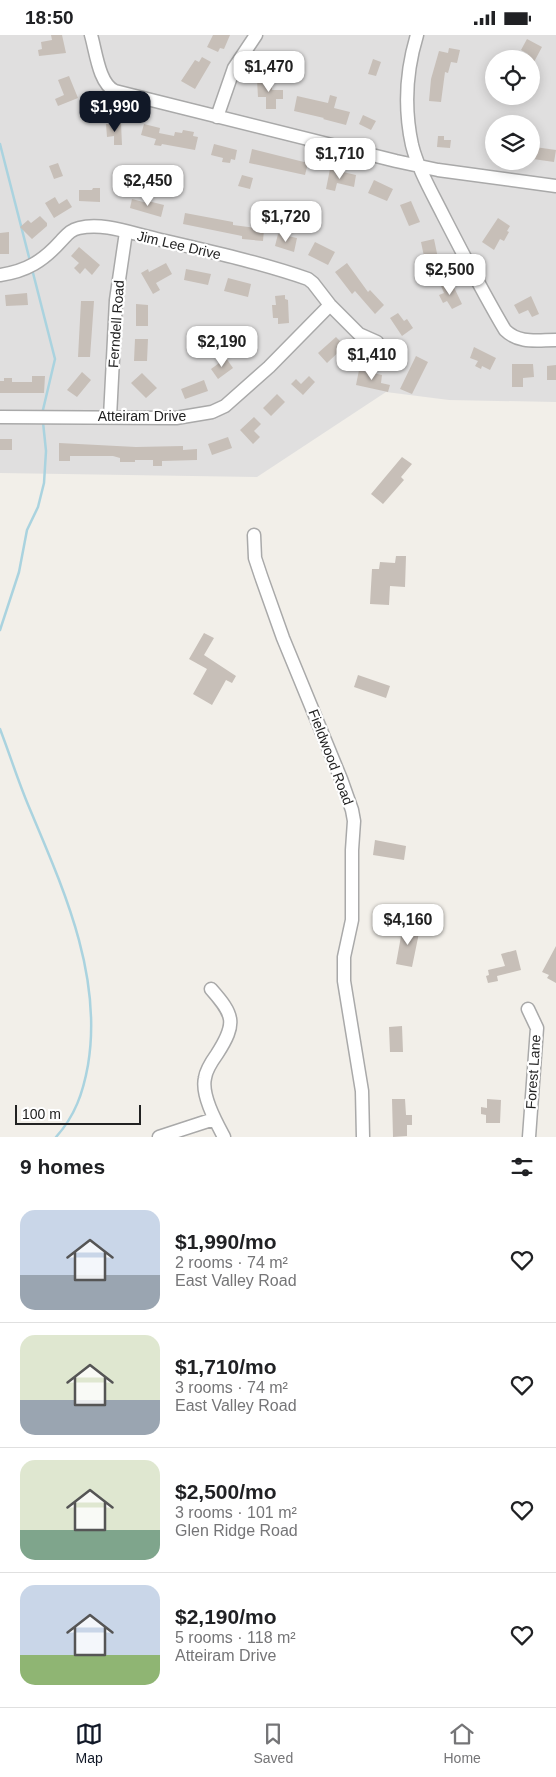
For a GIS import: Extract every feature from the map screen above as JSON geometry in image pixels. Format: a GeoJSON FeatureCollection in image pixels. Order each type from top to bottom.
{"type":"FeatureCollection","features":[{"type":"Feature","properties":{"kind":"street"},"geometry":{"type":"LineString","coordinates":[[91,35],[102,76],[109,89],[420,166],[556,186]]}},
{"type":"Feature","properties":{"kind":"street"},"geometry":{"type":"LineString","coordinates":[[217,117],[234,68],[256,35]]}},
{"type":"Feature","properties":{"kind":"street"},"geometry":{"type":"LineString","coordinates":[[416,35],[407,81],[412,147],[420,166],[461,251],[505,330],[515,338],[522,340],[556,340]]}},
{"type":"Feature","properties":{"kind":"street","name":"Jim Lee Drive"},"geometry":{"type":"LineString","coordinates":[[0,275],[16,273],[34,265],[62,241],[68,232],[77,228],[101,226],[232,257],[299,276],[313,283],[330,305],[359,333],[377,342]]}},
{"type":"Feature","properties":{"kind":"street","name":"Ferndell Road"},"geometry":{"type":"LineString","coordinates":[[110,417],[116,300],[126,232]]}},
{"type":"Feature","properties":{"kind":"street","name":"Atteiram Drive"},"geometry":{"type":"LineString","coordinates":[[0,417],[191,417],[212,413],[225,406],[269,367],[330,305]]}},
{"type":"Feature","properties":{"kind":"street","name":"Fieldwood Road"},"geometry":{"type":"LineString","coordinates":[[254,535],[256,558],[261,577],[283,637],[341,779],[354,821],[352,920],[344,957],[344,981],[362,1091],[363,1137]]}},
{"type":"Feature","properties":{"kind":"street"},"geometry":{"type":"LineString","coordinates":[[211,989],[227,1008],[230,1020],[230,1029],[224,1043],[210,1065],[204,1080],[214,1119],[224,1137]]}},
{"type":"Feature","properties":{"kind":"street","name":"Forest Lane"},"geometry":{"type":"LineString","coordinates":[[528,1009],[536,1029],[529,1137]]}},
{"type":"Feature","properties":{"kind":"street"},"geometry":{"type":"LineString","coordinates":[[159,1137],[214,1119]]}},
{"type":"Feature","properties":{"kind":"shaded area"},"geometry":{"type":"Polygon","coordinates":[[[0,35],[556,35],[556,402],[449,400],[386,392],[257,477],[0,473],[0,35]]]}},
{"type":"Feature","properties":{"kind":"building"},"geometry":{"type":"Polygon","coordinates":[[[51,35],[62,35],[66,53],[39,56],[38,50],[42,49],[41,42],[52,40],[51,35]]]}},
{"type":"Feature","properties":{"kind":"building"},"geometry":{"type":"Polygon","coordinates":[[[213,35],[230,35],[224,49],[220,48],[218,52],[207,47],[213,35]]]}},
{"type":"Feature","properties":{"kind":"building"},"geometry":{"type":"Polygon","coordinates":[[[527,39],[542,47],[540,51],[521,50],[527,39]]]}},
{"type":"Feature","properties":{"kind":"building"},"geometry":{"type":"Polygon","coordinates":[[[449,48],[460,50],[457,63],[451,62],[448,73],[445,72],[441,102],[429,101],[431,79],[439,51],[448,53],[449,48]]]}},
{"type":"Feature","properties":{"kind":"building"},"geometry":{"type":"Polygon","coordinates":[[[202,57],[211,62],[195,89],[181,81],[195,60],[199,62],[202,57]]]}},
{"type":"Feature","properties":{"kind":"building"},"geometry":{"type":"Polygon","coordinates":[[[373,59],[381,62],[376,76],[368,74],[373,59]]]}},
{"type":"Feature","properties":{"kind":"building"},"geometry":{"type":"Polygon","coordinates":[[[69,76],[78,98],[58,106],[55,99],[64,95],[58,80],[69,76]]]}},
{"type":"Feature","properties":{"kind":"building"},"geometry":{"type":"Polygon","coordinates":[[[257,80],[272,80],[272,90],[283,90],[283,99],[276,99],[276,109],[266,109],[266,97],[258,97],[257,80]]]}},
{"type":"Feature","properties":{"kind":"building"},"geometry":{"type":"Polygon","coordinates":[[[330,95],[337,97],[334,108],[350,112],[346,125],[294,111],[297,96],[328,103],[330,95]]]}},
{"type":"Feature","properties":{"kind":"building"},"geometry":{"type":"Polygon","coordinates":[[[363,115],[376,121],[371,130],[359,124],[363,115]]]}},
{"type":"Feature","properties":{"kind":"building"},"geometry":{"type":"Polygon","coordinates":[[[121,123],[122,145],[114,145],[114,136],[107,137],[106,124],[121,123]]]}},
{"type":"Feature","properties":{"kind":"building"},"geometry":{"type":"Polygon","coordinates":[[[144,124],[160,128],[159,133],[174,136],[175,132],[182,133],[183,130],[194,132],[193,136],[198,137],[195,150],[162,144],[161,146],[154,145],[156,139],[141,135],[144,124]]]}},
{"type":"Feature","properties":{"kind":"building"},"geometry":{"type":"Polygon","coordinates":[[[438,136],[444,136],[444,140],[451,140],[450,148],[437,147],[438,136]]]}},
{"type":"Feature","properties":{"kind":"building"},"geometry":{"type":"Polygon","coordinates":[[[214,144],[237,150],[235,160],[231,159],[230,163],[222,162],[223,158],[211,155],[214,144]]]}},
{"type":"Feature","properties":{"kind":"building"},"geometry":{"type":"Polygon","coordinates":[[[540,148],[556,150],[554,162],[540,160],[540,148]]]}},
{"type":"Feature","properties":{"kind":"building"},"geometry":{"type":"Polygon","coordinates":[[[252,149],[308,163],[305,175],[249,163],[252,149]]]}},
{"type":"Feature","properties":{"kind":"building"},"geometry":{"type":"Polygon","coordinates":[[[58,163],[63,176],[54,179],[49,166],[58,163]]]}},
{"type":"Feature","properties":{"kind":"building"},"geometry":{"type":"Polygon","coordinates":[[[330,169],[356,175],[354,187],[337,183],[335,191],[326,189],[330,169]]]}},
{"type":"Feature","properties":{"kind":"building"},"geometry":{"type":"Polygon","coordinates":[[[242,175],[253,178],[250,189],[238,186],[242,175]]]}},
{"type":"Feature","properties":{"kind":"building"},"geometry":{"type":"Polygon","coordinates":[[[374,180],[393,189],[387,201],[368,193],[374,180]]]}},
{"type":"Feature","properties":{"kind":"building"},"geometry":{"type":"Polygon","coordinates":[[[93,188],[100,188],[100,202],[79,201],[79,190],[92,190],[93,188]]]}},
{"type":"Feature","properties":{"kind":"building"},"geometry":{"type":"Polygon","coordinates":[[[55,197],[59,204],[67,199],[72,207],[54,218],[45,203],[55,197]]]}},
{"type":"Feature","properties":{"kind":"building"},"geometry":{"type":"Polygon","coordinates":[[[132,199],[164,205],[161,217],[130,208],[132,199]]]}},
{"type":"Feature","properties":{"kind":"building"},"geometry":{"type":"Polygon","coordinates":[[[411,201],[420,222],[409,226],[400,205],[411,201]]]}},
{"type":"Feature","properties":{"kind":"building"},"geometry":{"type":"Polygon","coordinates":[[[185,213],[233,222],[233,225],[264,229],[263,241],[242,239],[242,236],[183,224],[185,213]]]}},
{"type":"Feature","properties":{"kind":"building"},"geometry":{"type":"Polygon","coordinates":[[[40,216],[47,223],[47,226],[32,239],[20,227],[28,220],[31,223],[40,216]]]}},
{"type":"Feature","properties":{"kind":"building"},"geometry":{"type":"Polygon","coordinates":[[[498,218],[510,226],[504,241],[500,239],[494,250],[482,242],[498,218]]]}},
{"type":"Feature","properties":{"kind":"building"},"geometry":{"type":"Polygon","coordinates":[[[9,232],[9,254],[0,254],[0,233],[9,232]]]}},
{"type":"Feature","properties":{"kind":"building"},"geometry":{"type":"Polygon","coordinates":[[[278,234],[297,238],[294,252],[275,246],[278,234]]]}},
{"type":"Feature","properties":{"kind":"building"},"geometry":{"type":"Polygon","coordinates":[[[434,239],[439,263],[426,266],[421,242],[434,239]]]}},
{"type":"Feature","properties":{"kind":"building"},"geometry":{"type":"Polygon","coordinates":[[[315,242],[335,252],[328,265],[308,255],[315,242]]]}},
{"type":"Feature","properties":{"kind":"building"},"geometry":{"type":"Polygon","coordinates":[[[79,247],[100,265],[92,275],[85,268],[80,274],[74,268],[79,263],[71,256],[79,247]]]}},
{"type":"Feature","properties":{"kind":"building"},"geometry":{"type":"Polygon","coordinates":[[[166,263],[172,274],[156,283],[160,290],[153,294],[141,273],[148,269],[149,272],[166,263]]]}},
{"type":"Feature","properties":{"kind":"building"},"geometry":{"type":"Polygon","coordinates":[[[347,263],[368,292],[370,290],[384,305],[375,314],[355,291],[352,294],[335,272],[347,263]]]}},
{"type":"Feature","properties":{"kind":"building"},"geometry":{"type":"Polygon","coordinates":[[[186,269],[211,274],[208,285],[184,280],[186,269]]]}},
{"type":"Feature","properties":{"kind":"building"},"geometry":{"type":"Polygon","coordinates":[[[228,278],[251,284],[248,297],[224,291],[228,278]]]}},
{"type":"Feature","properties":{"kind":"building"},"geometry":{"type":"Polygon","coordinates":[[[451,281],[462,304],[452,309],[447,301],[443,303],[439,295],[444,293],[441,286],[451,281]]]}},
{"type":"Feature","properties":{"kind":"building"},"geometry":{"type":"Polygon","coordinates":[[[27,293],[28,305],[6,306],[5,295],[27,293]]]}},
{"type":"Feature","properties":{"kind":"building"},"geometry":{"type":"Polygon","coordinates":[[[285,295],[285,299],[288,300],[289,323],[278,324],[278,318],[273,318],[272,305],[276,305],[275,296],[285,295]]]}},
{"type":"Feature","properties":{"kind":"building"},"geometry":{"type":"Polygon","coordinates":[[[531,296],[539,314],[532,317],[528,310],[519,314],[514,305],[531,296]]]}},
{"type":"Feature","properties":{"kind":"building"},"geometry":{"type":"Polygon","coordinates":[[[81,301],[94,301],[90,357],[78,357],[81,301]]]}},
{"type":"Feature","properties":{"kind":"building"},"geometry":{"type":"Polygon","coordinates":[[[136,304],[148,305],[148,326],[136,326],[136,304]]]}},
{"type":"Feature","properties":{"kind":"building"},"geometry":{"type":"Polygon","coordinates":[[[398,313],[404,321],[407,319],[413,328],[402,336],[390,318],[398,313]]]}},
{"type":"Feature","properties":{"kind":"building"},"geometry":{"type":"Polygon","coordinates":[[[336,337],[345,346],[327,363],[318,353],[336,337]]]}},
{"type":"Feature","properties":{"kind":"building"},"geometry":{"type":"Polygon","coordinates":[[[135,339],[148,339],[147,361],[134,361],[135,339]]]}},
{"type":"Feature","properties":{"kind":"building"},"geometry":{"type":"Polygon","coordinates":[[[474,347],[496,358],[490,370],[482,366],[481,369],[475,366],[478,361],[470,358],[474,347]]]}},
{"type":"Feature","properties":{"kind":"building"},"geometry":{"type":"Polygon","coordinates":[[[416,356],[428,362],[412,394],[400,389],[416,356]]]}},
{"type":"Feature","properties":{"kind":"building"},"geometry":{"type":"Polygon","coordinates":[[[226,358],[233,368],[218,379],[211,369],[226,358]]]}},
{"type":"Feature","properties":{"kind":"building"},"geometry":{"type":"Polygon","coordinates":[[[512,364],[533,364],[534,377],[523,378],[523,387],[512,387],[512,364]]]}},
{"type":"Feature","properties":{"kind":"building"},"geometry":{"type":"Polygon","coordinates":[[[556,365],[556,380],[547,380],[547,366],[556,365]]]}},
{"type":"Feature","properties":{"kind":"building"},"geometry":{"type":"Polygon","coordinates":[[[359,370],[382,375],[381,383],[390,385],[388,392],[356,385],[359,370]]]}},
{"type":"Feature","properties":{"kind":"building"},"geometry":{"type":"Polygon","coordinates":[[[82,372],[91,380],[77,397],[67,390],[82,372]]]}},
{"type":"Feature","properties":{"kind":"building"},"geometry":{"type":"Polygon","coordinates":[[[142,373],[157,388],[146,398],[131,383],[142,373]]]}},
{"type":"Feature","properties":{"kind":"building"},"geometry":{"type":"Polygon","coordinates":[[[32,376],[45,376],[44,393],[0,393],[0,381],[4,381],[4,378],[12,378],[12,382],[32,382],[32,376]]]}},
{"type":"Feature","properties":{"kind":"building"},"geometry":{"type":"Polygon","coordinates":[[[309,376],[315,382],[303,395],[291,384],[296,379],[301,384],[309,376]]]}},
{"type":"Feature","properties":{"kind":"building"},"geometry":{"type":"Polygon","coordinates":[[[204,380],[208,391],[185,399],[181,389],[204,380]]]}},
{"type":"Feature","properties":{"kind":"building"},"geometry":{"type":"Polygon","coordinates":[[[277,394],[285,402],[271,416],[263,408],[277,394]]]}},
{"type":"Feature","properties":{"kind":"building"},"geometry":{"type":"Polygon","coordinates":[[[254,417],[261,424],[254,431],[260,437],[253,444],[240,430],[254,417]]]}},
{"type":"Feature","properties":{"kind":"building"},"geometry":{"type":"Polygon","coordinates":[[[228,437],[232,448],[212,455],[208,444],[228,437]]]}},
{"type":"Feature","properties":{"kind":"building"},"geometry":{"type":"Polygon","coordinates":[[[0,439],[12,439],[12,450],[0,450],[0,439]]]}},
{"type":"Feature","properties":{"kind":"building"},"geometry":{"type":"Polygon","coordinates":[[[59,443],[136,447],[183,446],[183,450],[197,449],[197,460],[162,461],[162,466],[153,466],[153,460],[120,462],[120,458],[113,456],[70,456],[70,461],[59,461],[59,443]]]}},
{"type":"Feature","properties":{"kind":"building"},"geometry":{"type":"Polygon","coordinates":[[[402,457],[412,464],[401,477],[404,480],[383,504],[371,494],[402,457]]]}},
{"type":"Feature","properties":{"kind":"building"},"geometry":{"type":"Polygon","coordinates":[[[396,556],[406,556],[405,587],[390,586],[389,605],[370,604],[372,569],[379,569],[380,562],[395,563],[396,556]]]}},
{"type":"Feature","properties":{"kind":"building"},"geometry":{"type":"Polygon","coordinates":[[[204,633],[214,638],[204,655],[236,676],[232,683],[226,680],[212,705],[193,694],[207,669],[189,659],[204,633]]]}},
{"type":"Feature","properties":{"kind":"building"},"geometry":{"type":"Polygon","coordinates":[[[358,675],[390,686],[386,698],[354,687],[358,675]]]}},
{"type":"Feature","properties":{"kind":"building"},"geometry":{"type":"Polygon","coordinates":[[[375,840],[406,846],[404,860],[373,855],[375,840]]]}},
{"type":"Feature","properties":{"kind":"building"},"geometry":{"type":"Polygon","coordinates":[[[403,925],[420,928],[412,967],[396,964],[403,925]]]}},
{"type":"Feature","properties":{"kind":"building"},"geometry":{"type":"Polygon","coordinates":[[[556,946],[556,983],[547,978],[549,975],[542,972],[556,946]]]}},
{"type":"Feature","properties":{"kind":"building"},"geometry":{"type":"Polygon","coordinates":[[[516,950],[521,970],[497,976],[498,981],[488,983],[486,976],[489,975],[488,970],[505,966],[501,954],[516,950]]]}},
{"type":"Feature","properties":{"kind":"building"},"geometry":{"type":"Polygon","coordinates":[[[402,1026],[403,1052],[390,1052],[389,1027],[402,1026]]]}},
{"type":"Feature","properties":{"kind":"building"},"geometry":{"type":"Polygon","coordinates":[[[392,1099],[405,1099],[406,1115],[412,1115],[412,1125],[407,1125],[407,1136],[393,1137],[392,1099]]]}},
{"type":"Feature","properties":{"kind":"building"},"geometry":{"type":"Polygon","coordinates":[[[487,1099],[501,1100],[500,1123],[486,1123],[486,1115],[481,1114],[481,1107],[487,1108],[487,1099]]]}},
{"type":"Feature","properties":{"kind":"waterway"},"geometry":{"type":"LineString","coordinates":[[0,144],[30,261]]}},
{"type":"Feature","properties":{"kind":"waterway"},"geometry":{"type":"LineString","coordinates":[[32,269],[55,359],[42,414]]}},
{"type":"Feature","properties":{"kind":"waterway"},"geometry":{"type":"LineString","coordinates":[[0,630],[19,572],[27,530],[38,507],[44,483],[46,451],[43,422]]}},
{"type":"Feature","properties":{"kind":"waterway"},"geometry":{"type":"LineString","coordinates":[[0,729],[25,797],[67,900],[85,965],[90,998],[91,1031],[86,1075],[81,1095],[73,1112],[56,1137]]}}]}
